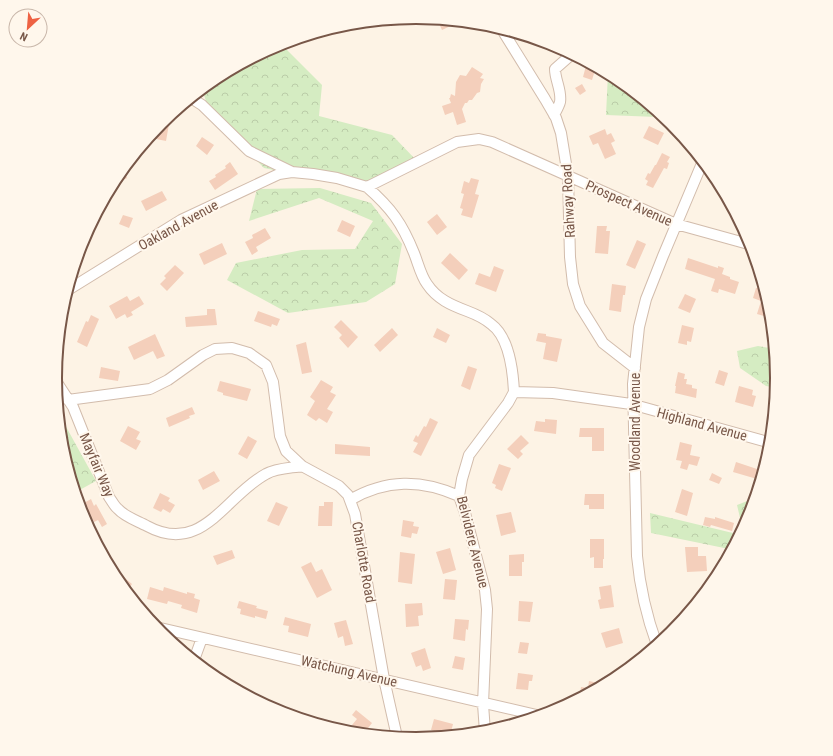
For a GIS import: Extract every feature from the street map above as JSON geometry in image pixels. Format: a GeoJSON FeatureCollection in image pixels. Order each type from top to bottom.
{"type":"FeatureCollection","features":[{"type":"Feature","properties":{"kind":"street","name":"Rahway Road"},"geometry":{"type":"LineString","coordinates":[[506,35],[554,115],[561,133],[568,176],[570,257],[573,284],[580,306],[603,343],[635,368]]}},
{"type":"Feature","properties":{"kind":"street"},"geometry":{"type":"LineString","coordinates":[[554,115],[560,102],[555,69],[567,58]]}},
{"type":"Feature","properties":{"kind":"street"},"geometry":{"type":"LineString","coordinates":[[196,101],[202,105],[249,151],[292,172],[337,178],[367,187],[384,202],[397,218],[414,252],[426,283],[436,295],[448,304],[478,315],[492,324],[500,334],[506,348],[512,370],[514,392],[553,393],[633,405]]}},
{"type":"Feature","properties":{"kind":"street","name":"Prospect Avenue"},"geometry":{"type":"LineString","coordinates":[[367,187],[457,142],[479,139],[492,142],[676,224],[744,244]]}},
{"type":"Feature","properties":{"kind":"street","name":"Woodland Avenue"},"geometry":{"type":"LineString","coordinates":[[655,639],[647,617],[639,583],[633,384],[639,327],[646,298],[701,167]]}},
{"type":"Feature","properties":{"kind":"street","name":"Oakland Avenue"},"geometry":{"type":"LineString","coordinates":[[75,286],[181,220],[279,174],[292,172]]}},
{"type":"Feature","properties":{"kind":"street"},"geometry":{"type":"LineString","coordinates":[[68,400],[150,390],[168,380],[203,355],[215,349],[232,348],[249,353],[266,365],[273,382],[280,436],[286,451],[302,466],[339,486],[348,495],[350,500],[379,487],[402,484],[436,487],[459,496]]}},
{"type":"Feature","properties":{"kind":"street","name":"Mayfair Way"},"geometry":{"type":"LineString","coordinates":[[63,391],[73,407],[109,497],[118,509],[155,531],[172,535],[188,533],[204,526],[253,482],[268,473],[302,466]]}},
{"type":"Feature","properties":{"kind":"street","name":"Belvidere Avenue"},"geometry":{"type":"LineString","coordinates":[[486,725],[484,702],[487,609],[486,596],[465,513],[459,496],[462,479],[470,455],[508,403],[514,392]]}},
{"type":"Feature","properties":{"kind":"street","name":"Highland Avenue"},"geometry":{"type":"LineString","coordinates":[[633,405],[765,441]]}},
{"type":"Feature","properties":{"kind":"street","name":"Charlotte Road"},"geometry":{"type":"LineString","coordinates":[[350,500],[355,514],[384,679],[396,731]]}},
{"type":"Feature","properties":{"kind":"street","name":"Watchung Avenue"},"geometry":{"type":"LineString","coordinates":[[168,630],[529,713]]}},
{"type":"Feature","properties":{"kind":"street"},"geometry":{"type":"LineString","coordinates":[[196,655],[202,638]]}},
{"type":"Feature","properties":{"kind":"green space"},"geometry":{"type":"Polygon","coordinates":[[[286,49],[322,85],[319,116],[392,135],[418,162],[372,190],[264,168],[210,113],[204,95],[240,71],[286,49]]]}},
{"type":"Feature","properties":{"kind":"green space"},"geometry":{"type":"Polygon","coordinates":[[[608,80],[632,97],[655,117],[606,115],[608,80]]]}},
{"type":"Feature","properties":{"kind":"green space"},"geometry":{"type":"Polygon","coordinates":[[[320,188],[371,203],[402,244],[395,284],[366,302],[288,313],[227,280],[236,263],[302,250],[355,249],[373,221],[319,198],[249,221],[257,189],[320,188]]]}},
{"type":"Feature","properties":{"kind":"green space"},"geometry":{"type":"Polygon","coordinates":[[[758,346],[769,348],[770,387],[766,386],[740,368],[737,351],[758,346]]]}},
{"type":"Feature","properties":{"kind":"green space"},"geometry":{"type":"Polygon","coordinates":[[[66,428],[96,481],[80,490],[69,447],[66,428]]]}},
{"type":"Feature","properties":{"kind":"green space"},"geometry":{"type":"Polygon","coordinates":[[[749,500],[741,520],[737,505],[749,500]]]}},
{"type":"Feature","properties":{"kind":"green space"},"geometry":{"type":"Polygon","coordinates":[[[650,513],[735,533],[727,549],[651,533],[650,513]]]}},
{"type":"Feature","properties":{"kind":"building"},"geometry":{"type":"Polygon","coordinates":[[[440,25],[451,26],[442,30],[440,25]]]}},
{"type":"Feature","properties":{"kind":"building"},"geometry":{"type":"Polygon","coordinates":[[[472,67],[483,74],[480,78],[484,79],[481,84],[480,92],[477,93],[472,100],[465,103],[462,109],[466,122],[457,125],[453,112],[445,115],[442,106],[451,103],[449,98],[451,94],[455,96],[456,82],[460,75],[466,76],[472,67]]]}},
{"type":"Feature","properties":{"kind":"building"},"geometry":{"type":"Polygon","coordinates":[[[586,67],[595,71],[592,80],[583,77],[586,67]]]}},
{"type":"Feature","properties":{"kind":"building"},"geometry":{"type":"Polygon","coordinates":[[[582,84],[586,91],[580,95],[575,88],[582,84]]]}},
{"type":"Feature","properties":{"kind":"building"},"geometry":{"type":"Polygon","coordinates":[[[169,125],[166,141],[156,139],[169,125]]]}},
{"type":"Feature","properties":{"kind":"building"},"geometry":{"type":"Polygon","coordinates":[[[649,126],[664,133],[658,145],[643,138],[649,126]]]}},
{"type":"Feature","properties":{"kind":"building"},"geometry":{"type":"Polygon","coordinates":[[[605,129],[607,135],[611,133],[615,141],[611,143],[616,154],[605,159],[598,143],[593,145],[589,136],[605,129]]]}},
{"type":"Feature","properties":{"kind":"building"},"geometry":{"type":"Polygon","coordinates":[[[202,137],[214,145],[207,155],[196,146],[202,137]]]}},
{"type":"Feature","properties":{"kind":"building"},"geometry":{"type":"Polygon","coordinates":[[[662,153],[670,157],[667,162],[669,163],[667,169],[664,168],[653,188],[646,185],[648,181],[645,179],[648,173],[650,174],[656,165],[662,153]]]}},
{"type":"Feature","properties":{"kind":"building"},"geometry":{"type":"Polygon","coordinates":[[[230,162],[238,174],[215,190],[209,181],[226,168],[225,166],[230,162]]]}},
{"type":"Feature","properties":{"kind":"building"},"geometry":{"type":"Polygon","coordinates":[[[471,178],[479,180],[475,194],[479,195],[472,218],[461,215],[463,209],[460,208],[464,194],[461,193],[464,181],[469,183],[471,178]]]}},
{"type":"Feature","properties":{"kind":"building"},"geometry":{"type":"Polygon","coordinates":[[[162,191],[167,200],[146,211],[141,201],[162,191]]]}},
{"type":"Feature","properties":{"kind":"building"},"geometry":{"type":"Polygon","coordinates":[[[437,214],[447,227],[437,235],[427,222],[437,214]]]}},
{"type":"Feature","properties":{"kind":"building"},"geometry":{"type":"Polygon","coordinates":[[[123,215],[133,218],[129,228],[119,224],[123,215]]]}},
{"type":"Feature","properties":{"kind":"building"},"geometry":{"type":"Polygon","coordinates":[[[342,220],[355,226],[350,237],[337,231],[342,220]]]}},
{"type":"Feature","properties":{"kind":"building"},"geometry":{"type":"Polygon","coordinates":[[[597,226],[607,226],[606,231],[610,231],[608,254],[595,253],[597,226]]]}},
{"type":"Feature","properties":{"kind":"building"},"geometry":{"type":"Polygon","coordinates":[[[265,228],[271,238],[256,247],[258,251],[252,255],[245,242],[253,238],[252,235],[265,228]]]}},
{"type":"Feature","properties":{"kind":"building"},"geometry":{"type":"Polygon","coordinates":[[[637,240],[646,244],[635,269],[626,265],[637,240]]]}},
{"type":"Feature","properties":{"kind":"building"},"geometry":{"type":"Polygon","coordinates":[[[222,243],[227,254],[204,265],[199,254],[222,243]]]}},
{"type":"Feature","properties":{"kind":"building"},"geometry":{"type":"Polygon","coordinates":[[[450,253],[468,270],[459,280],[441,263],[450,253]]]}},
{"type":"Feature","properties":{"kind":"building"},"geometry":{"type":"Polygon","coordinates":[[[688,258],[718,268],[718,266],[724,268],[722,274],[739,282],[735,294],[719,289],[718,293],[711,291],[715,279],[685,269],[688,258]]]}},
{"type":"Feature","properties":{"kind":"building"},"geometry":{"type":"Polygon","coordinates":[[[175,265],[184,273],[167,291],[160,284],[166,278],[164,276],[175,265]]]}},
{"type":"Feature","properties":{"kind":"building"},"geometry":{"type":"Polygon","coordinates":[[[494,266],[504,270],[496,292],[475,284],[479,273],[490,277],[494,266]]]}},
{"type":"Feature","properties":{"kind":"building"},"geometry":{"type":"Polygon","coordinates":[[[612,284],[626,286],[625,295],[623,295],[621,312],[609,310],[612,284]]]}},
{"type":"Feature","properties":{"kind":"building"},"geometry":{"type":"Polygon","coordinates":[[[756,288],[759,288],[765,316],[757,314],[761,301],[753,298],[756,288]]]}},
{"type":"Feature","properties":{"kind":"building"},"geometry":{"type":"Polygon","coordinates":[[[685,294],[696,299],[690,313],[678,308],[685,294]]]}},
{"type":"Feature","properties":{"kind":"building"},"geometry":{"type":"Polygon","coordinates":[[[127,296],[130,301],[139,296],[144,304],[131,312],[133,315],[127,318],[125,314],[116,319],[109,306],[127,296]]]}},
{"type":"Feature","properties":{"kind":"building"},"geometry":{"type":"Polygon","coordinates":[[[207,309],[215,309],[217,325],[186,327],[185,317],[207,315],[207,309]]]}},
{"type":"Feature","properties":{"kind":"building"},"geometry":{"type":"Polygon","coordinates":[[[258,311],[280,319],[277,326],[272,324],[271,327],[254,321],[258,311]]]}},
{"type":"Feature","properties":{"kind":"building"},"geometry":{"type":"Polygon","coordinates":[[[91,315],[99,319],[87,347],[77,342],[86,321],[88,322],[91,315]]]}},
{"type":"Feature","properties":{"kind":"building"},"geometry":{"type":"Polygon","coordinates":[[[341,320],[358,337],[348,348],[339,338],[342,335],[334,327],[341,320]]]}},
{"type":"Feature","properties":{"kind":"building"},"geometry":{"type":"Polygon","coordinates":[[[682,325],[694,328],[691,342],[687,341],[687,345],[678,343],[682,325]]]}},
{"type":"Feature","properties":{"kind":"building"},"geometry":{"type":"Polygon","coordinates":[[[392,328],[398,335],[380,352],[374,345],[392,328]]]}},
{"type":"Feature","properties":{"kind":"building"},"geometry":{"type":"Polygon","coordinates":[[[437,328],[450,335],[446,343],[433,337],[437,328]]]}},
{"type":"Feature","properties":{"kind":"building"},"geometry":{"type":"Polygon","coordinates":[[[538,333],[562,339],[557,362],[543,359],[546,343],[536,341],[538,333]]]}},
{"type":"Feature","properties":{"kind":"building"},"geometry":{"type":"Polygon","coordinates":[[[155,334],[165,356],[157,359],[153,351],[134,360],[128,347],[155,334]]]}},
{"type":"Feature","properties":{"kind":"building"},"geometry":{"type":"Polygon","coordinates":[[[306,342],[312,372],[302,374],[296,345],[306,342]]]}},
{"type":"Feature","properties":{"kind":"building"},"geometry":{"type":"Polygon","coordinates":[[[468,366],[477,369],[470,390],[461,386],[468,366]]]}},
{"type":"Feature","properties":{"kind":"building"},"geometry":{"type":"Polygon","coordinates":[[[101,367],[120,371],[118,381],[99,378],[101,367]]]}},
{"type":"Feature","properties":{"kind":"building"},"geometry":{"type":"Polygon","coordinates":[[[719,370],[728,373],[724,386],[715,383],[719,370]]]}},
{"type":"Feature","properties":{"kind":"building"},"geometry":{"type":"Polygon","coordinates":[[[678,372],[685,374],[684,379],[687,379],[686,384],[692,385],[692,388],[697,389],[696,398],[675,393],[678,372]]]}},
{"type":"Feature","properties":{"kind":"building"},"geometry":{"type":"Polygon","coordinates":[[[321,380],[333,387],[330,392],[336,395],[327,409],[333,412],[327,423],[319,418],[316,421],[307,415],[315,401],[310,397],[321,380]]]}},
{"type":"Feature","properties":{"kind":"building"},"geometry":{"type":"Polygon","coordinates":[[[220,381],[251,389],[247,401],[223,395],[223,393],[217,391],[220,381]]]}},
{"type":"Feature","properties":{"kind":"building"},"geometry":{"type":"Polygon","coordinates":[[[739,386],[753,390],[752,395],[756,396],[753,407],[735,402],[739,386]]]}},
{"type":"Feature","properties":{"kind":"building"},"geometry":{"type":"Polygon","coordinates":[[[192,407],[195,414],[189,416],[190,418],[169,427],[166,418],[192,407]]]}},
{"type":"Feature","properties":{"kind":"building"},"geometry":{"type":"Polygon","coordinates":[[[430,418],[438,422],[421,456],[413,452],[418,443],[413,441],[416,435],[418,437],[424,426],[426,427],[430,418]]]}},
{"type":"Feature","properties":{"kind":"building"},"geometry":{"type":"Polygon","coordinates":[[[545,419],[557,420],[556,434],[534,431],[536,421],[545,422],[545,419]]]}},
{"type":"Feature","properties":{"kind":"building"},"geometry":{"type":"Polygon","coordinates":[[[128,426],[140,432],[136,439],[141,441],[136,450],[120,441],[128,426]]]}},
{"type":"Feature","properties":{"kind":"building"},"geometry":{"type":"Polygon","coordinates":[[[580,428],[604,428],[604,451],[592,451],[592,437],[579,437],[580,428]]]}},
{"type":"Feature","properties":{"kind":"building"},"geometry":{"type":"Polygon","coordinates":[[[521,435],[529,443],[520,451],[523,454],[518,459],[507,449],[521,435]]]}},
{"type":"Feature","properties":{"kind":"building"},"geometry":{"type":"Polygon","coordinates":[[[248,436],[257,441],[247,459],[238,454],[248,436]]]}},
{"type":"Feature","properties":{"kind":"building"},"geometry":{"type":"Polygon","coordinates":[[[680,442],[692,445],[690,455],[700,457],[697,466],[689,464],[687,470],[680,468],[682,461],[676,460],[680,442]]]}},
{"type":"Feature","properties":{"kind":"building"},"geometry":{"type":"Polygon","coordinates":[[[335,444],[370,447],[370,456],[335,454],[335,444]]]}},
{"type":"Feature","properties":{"kind":"building"},"geometry":{"type":"Polygon","coordinates":[[[736,462],[758,469],[756,479],[733,472],[736,462]]]}},
{"type":"Feature","properties":{"kind":"building"},"geometry":{"type":"Polygon","coordinates":[[[499,464],[511,468],[502,491],[495,488],[496,485],[492,483],[499,464]]]}},
{"type":"Feature","properties":{"kind":"building"},"geometry":{"type":"Polygon","coordinates":[[[214,471],[220,481],[203,490],[198,480],[214,471]]]}},
{"type":"Feature","properties":{"kind":"building"},"geometry":{"type":"Polygon","coordinates":[[[712,473],[722,478],[719,484],[709,480],[712,473]]]}},
{"type":"Feature","properties":{"kind":"building"},"geometry":{"type":"Polygon","coordinates":[[[682,489],[693,493],[687,516],[675,512],[682,489]]]}},
{"type":"Feature","properties":{"kind":"building"},"geometry":{"type":"Polygon","coordinates":[[[160,493],[170,498],[168,501],[175,505],[170,513],[163,509],[161,512],[153,508],[160,493]]]}},
{"type":"Feature","properties":{"kind":"building"},"geometry":{"type":"Polygon","coordinates":[[[585,494],[604,494],[604,509],[589,509],[589,505],[584,505],[585,494]]]}},
{"type":"Feature","properties":{"kind":"building"},"geometry":{"type":"Polygon","coordinates":[[[91,499],[94,506],[96,504],[107,524],[102,527],[98,520],[94,522],[85,502],[91,499]]]}},
{"type":"Feature","properties":{"kind":"building"},"geometry":{"type":"Polygon","coordinates":[[[276,502],[288,507],[279,526],[267,521],[276,502]]]}},
{"type":"Feature","properties":{"kind":"building"},"geometry":{"type":"Polygon","coordinates":[[[324,502],[333,502],[332,526],[318,526],[319,506],[324,506],[324,502]]]}},
{"type":"Feature","properties":{"kind":"building"},"geometry":{"type":"Polygon","coordinates":[[[511,512],[516,532],[501,536],[496,515],[511,512]]]}},
{"type":"Feature","properties":{"kind":"building"},"geometry":{"type":"Polygon","coordinates":[[[705,517],[715,519],[715,517],[734,523],[732,531],[711,525],[710,527],[703,525],[705,517]]]}},
{"type":"Feature","properties":{"kind":"building"},"geometry":{"type":"Polygon","coordinates":[[[403,520],[414,522],[413,526],[419,527],[417,534],[412,533],[411,538],[401,536],[403,520]]]}},
{"type":"Feature","properties":{"kind":"building"},"geometry":{"type":"Polygon","coordinates":[[[590,539],[604,539],[603,568],[594,568],[594,557],[590,558],[590,539]]]}},
{"type":"Feature","properties":{"kind":"building"},"geometry":{"type":"Polygon","coordinates":[[[685,547],[698,547],[698,556],[706,556],[707,571],[687,572],[685,547]]]}},
{"type":"Feature","properties":{"kind":"building"},"geometry":{"type":"Polygon","coordinates":[[[450,548],[456,570],[443,574],[436,552],[450,548]]]}},
{"type":"Feature","properties":{"kind":"building"},"geometry":{"type":"Polygon","coordinates":[[[232,550],[235,558],[217,565],[213,556],[232,550]]]}},
{"type":"Feature","properties":{"kind":"building"},"geometry":{"type":"Polygon","coordinates":[[[400,552],[415,554],[412,584],[398,582],[400,552]]]}},
{"type":"Feature","properties":{"kind":"building"},"geometry":{"type":"Polygon","coordinates":[[[524,554],[524,562],[522,562],[522,576],[509,576],[509,555],[524,554]]]}},
{"type":"Feature","properties":{"kind":"building"},"geometry":{"type":"Polygon","coordinates":[[[311,562],[316,572],[322,569],[332,590],[317,598],[301,567],[311,562]]]}},
{"type":"Feature","properties":{"kind":"building"},"geometry":{"type":"Polygon","coordinates":[[[124,577],[132,584],[130,586],[124,577]]]}},
{"type":"Feature","properties":{"kind":"building"},"geometry":{"type":"Polygon","coordinates":[[[445,579],[457,580],[455,600],[443,599],[445,579]]]}},
{"type":"Feature","properties":{"kind":"building"},"geometry":{"type":"Polygon","coordinates":[[[611,585],[614,607],[600,609],[598,600],[601,599],[599,587],[611,585]]]}},
{"type":"Feature","properties":{"kind":"building"},"geometry":{"type":"Polygon","coordinates":[[[150,587],[163,591],[164,587],[187,594],[187,592],[195,594],[194,598],[200,600],[197,613],[181,608],[182,605],[168,601],[167,604],[147,599],[150,587]]]}},
{"type":"Feature","properties":{"kind":"building"},"geometry":{"type":"Polygon","coordinates":[[[239,601],[268,611],[266,619],[240,614],[241,609],[237,608],[239,601]]]}},
{"type":"Feature","properties":{"kind":"building"},"geometry":{"type":"Polygon","coordinates":[[[519,601],[533,602],[530,622],[518,621],[519,601]]]}},
{"type":"Feature","properties":{"kind":"building"},"geometry":{"type":"Polygon","coordinates":[[[422,603],[423,615],[418,616],[419,626],[406,627],[405,604],[422,603]]]}},
{"type":"Feature","properties":{"kind":"building"},"geometry":{"type":"Polygon","coordinates":[[[285,617],[311,624],[308,637],[288,632],[289,626],[283,625],[285,617]]]}},
{"type":"Feature","properties":{"kind":"building"},"geometry":{"type":"Polygon","coordinates":[[[455,619],[469,620],[468,630],[466,629],[465,641],[453,639],[455,619]]]}},
{"type":"Feature","properties":{"kind":"building"},"geometry":{"type":"Polygon","coordinates":[[[346,620],[353,644],[345,646],[343,636],[338,638],[334,623],[346,620]]]}},
{"type":"Feature","properties":{"kind":"building"},"geometry":{"type":"Polygon","coordinates":[[[619,628],[623,643],[606,648],[601,633],[619,628]]]}},
{"type":"Feature","properties":{"kind":"building"},"geometry":{"type":"Polygon","coordinates":[[[520,642],[529,643],[527,654],[518,653],[520,642]]]}},
{"type":"Feature","properties":{"kind":"building"},"geometry":{"type":"Polygon","coordinates":[[[425,648],[431,668],[423,671],[421,665],[416,667],[411,653],[425,648]]]}},
{"type":"Feature","properties":{"kind":"building"},"geometry":{"type":"Polygon","coordinates":[[[455,656],[465,658],[463,670],[452,668],[455,656]]]}},
{"type":"Feature","properties":{"kind":"building"},"geometry":{"type":"Polygon","coordinates":[[[518,673],[533,675],[532,681],[529,681],[528,690],[516,689],[518,673]]]}},
{"type":"Feature","properties":{"kind":"building"},"geometry":{"type":"Polygon","coordinates":[[[589,681],[597,683],[593,685],[588,687],[589,681]]]}},
{"type":"Feature","properties":{"kind":"building"},"geometry":{"type":"Polygon","coordinates":[[[581,687],[587,688],[580,691],[581,687]]]}},
{"type":"Feature","properties":{"kind":"building"},"geometry":{"type":"Polygon","coordinates":[[[356,710],[372,723],[368,729],[354,726],[352,725],[357,719],[352,715],[356,710]]]}},
{"type":"Feature","properties":{"kind":"building"},"geometry":{"type":"Polygon","coordinates":[[[434,719],[453,724],[452,730],[435,731],[431,730],[434,719]]]}}]}
